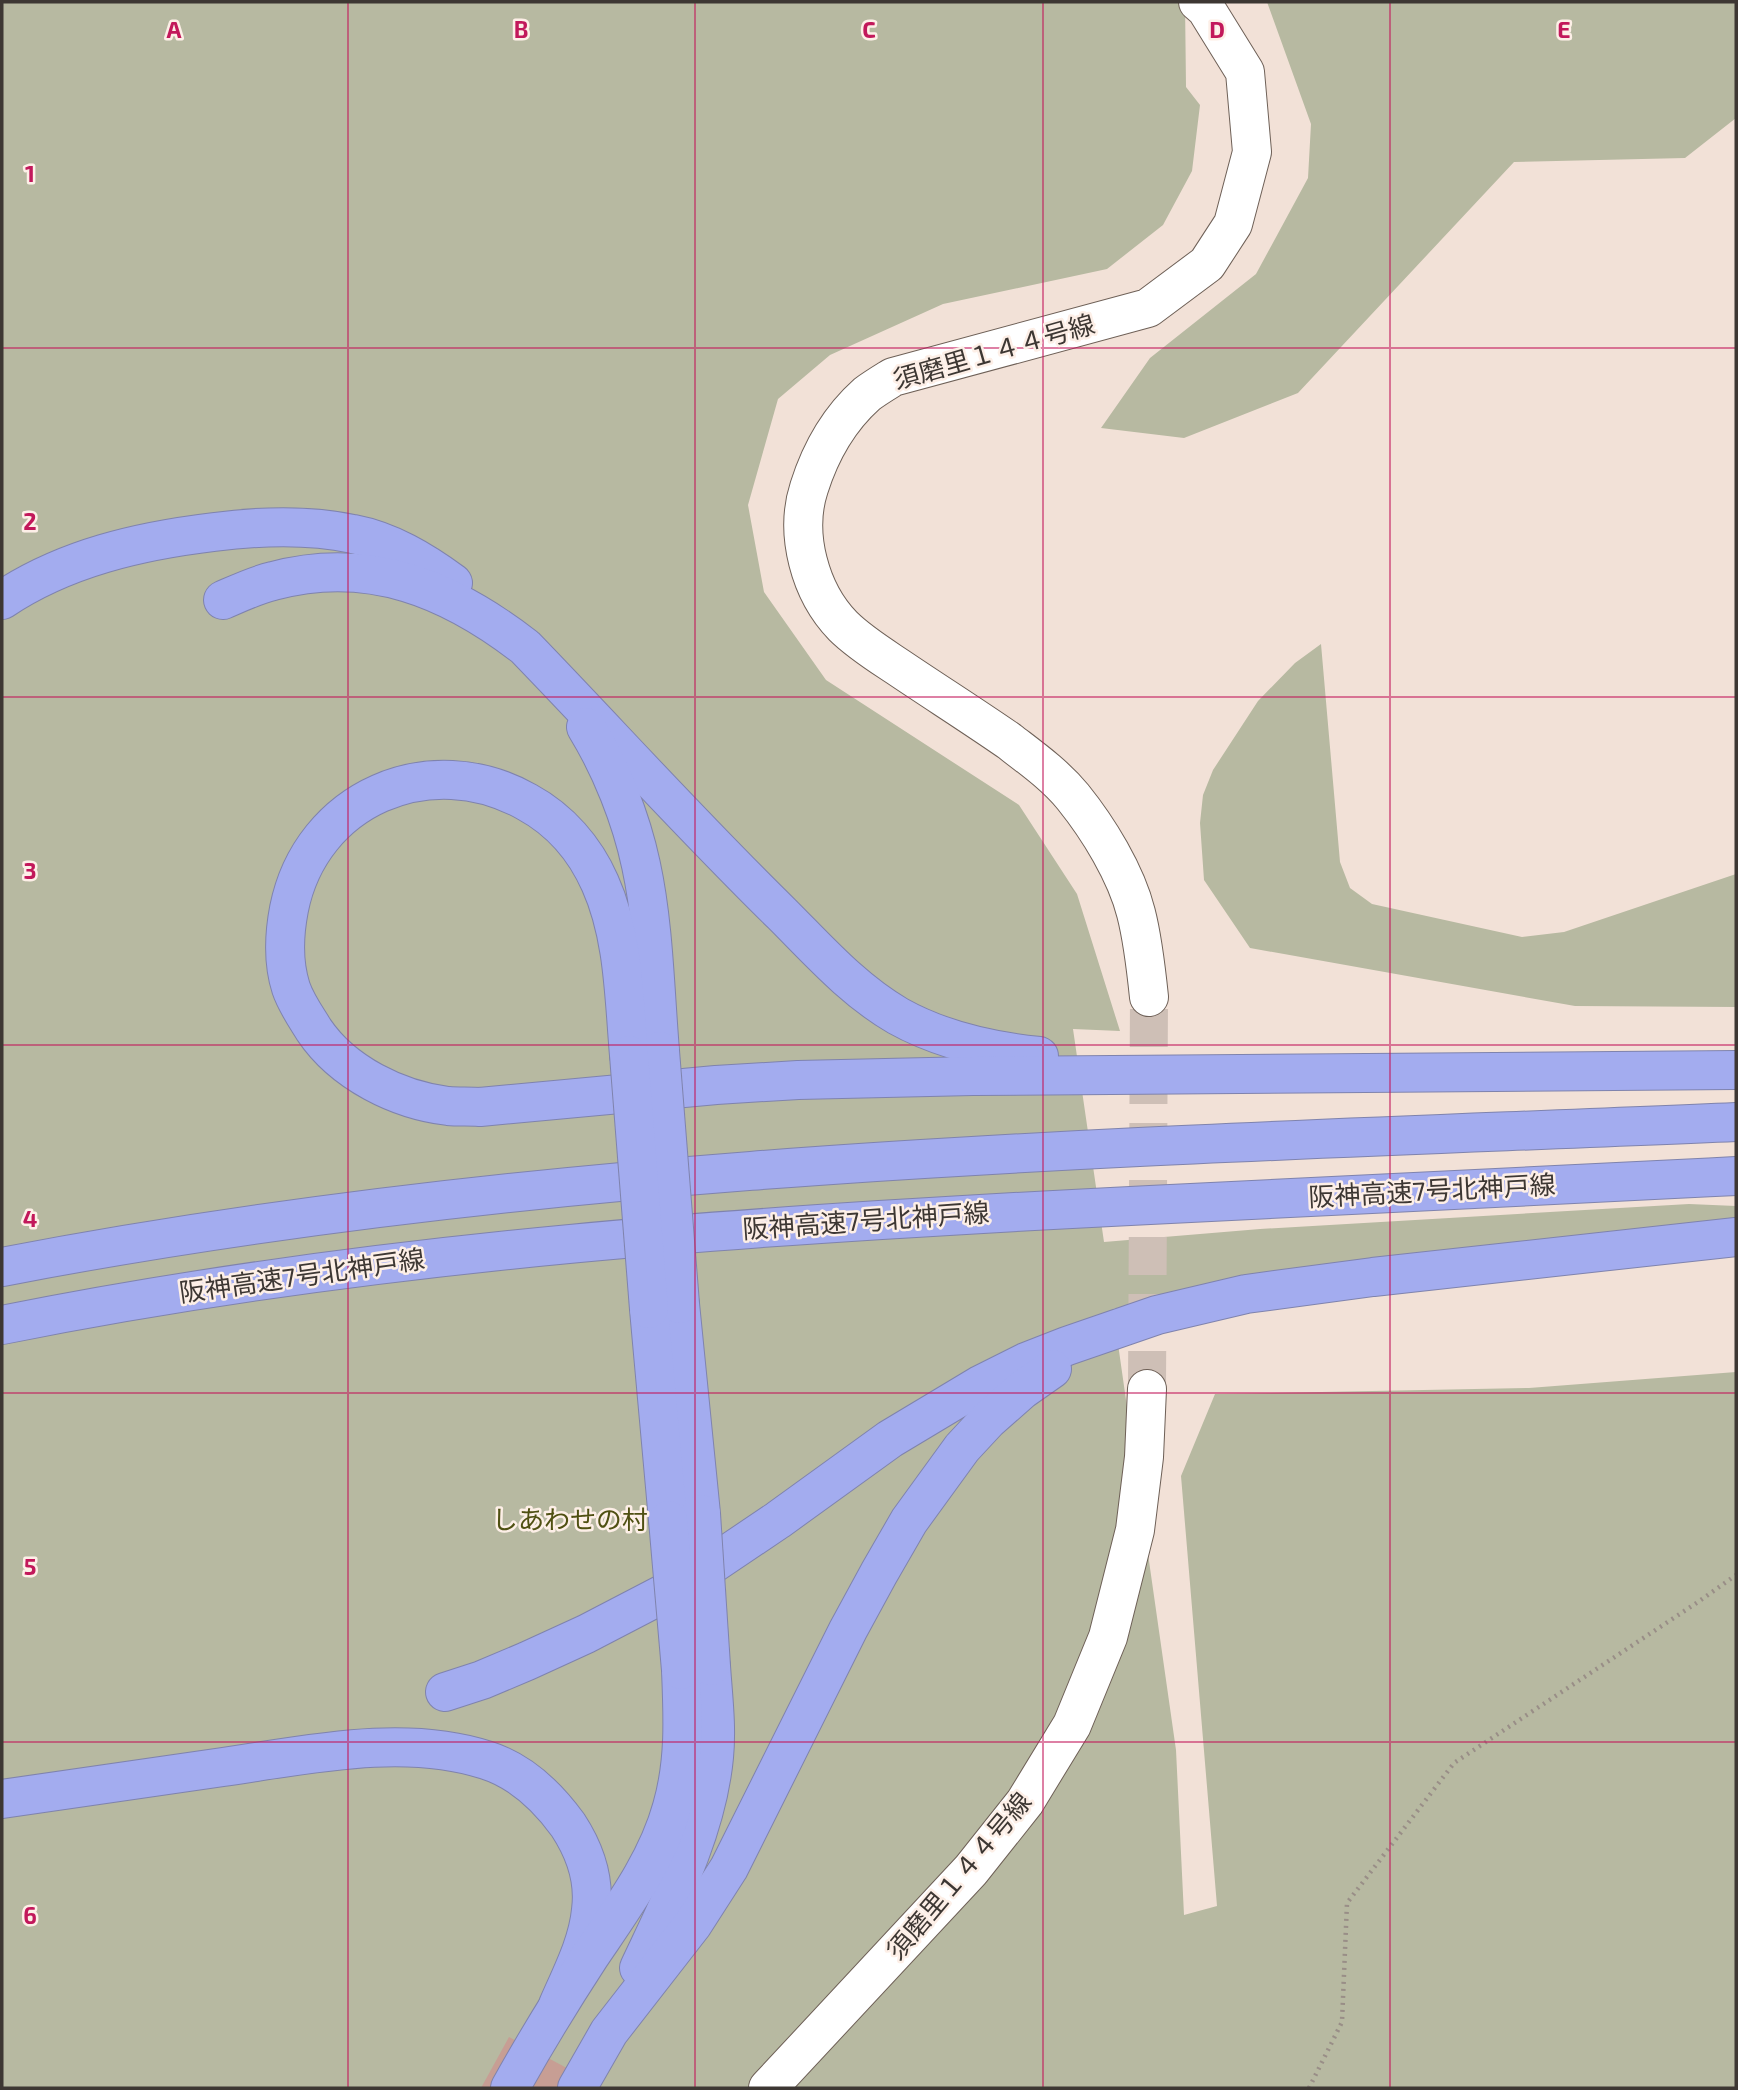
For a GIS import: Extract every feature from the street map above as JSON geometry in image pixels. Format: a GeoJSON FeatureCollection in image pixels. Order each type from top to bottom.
{"type":"FeatureCollection","features":[{"type":"Feature","properties":{"kind":"highway"},"geometry":{"type":"LineString","coordinates":[[2,600],[51,572],[86,558],[177,536],[252,527],[323,529],[381,542],[436,571],[464,592],[525,647],[742,875],[849,979],[897,1015],[948,1038],[1006,1052],[1349,1073]]}},
{"type":"Feature","properties":{"kind":"highway"},"geometry":{"type":"LineString","coordinates":[[223,600],[272,581],[300,575],[358,572],[411,582],[461,604],[504,630],[525,647],[572,704],[591,736],[606,765],[631,830],[641,865],[646,898],[645,1053],[665,1306],[696,1668],[715,1728],[714,1758],[700,1824],[659,1927],[609,2032],[577,2088]]}},
{"type":"Feature","properties":{"kind":"highway"},"geometry":{"type":"LineString","coordinates":[[645,1053],[618,947],[612,912],[599,881],[584,853],[564,830],[541,810],[514,795],[486,784],[456,779],[424,780],[387,790],[361,803],[339,819],[319,842],[302,868],[291,898],[285,929],[285,960],[291,988],[302,1011],[319,1038],[339,1059],[364,1076],[390,1090],[448,1106],[480,1107],[798,1080],[973,1076],[1736,1070]]}},
{"type":"Feature","properties":{"kind":"highway","name":"阪神高速7号北神戸線"},"geometry":{"type":"LineString","coordinates":[[2,1267],[89,1250],[350,1212],[522,1191],[1047,1152],[1736,1122]]}},
{"type":"Feature","properties":{"kind":"highway","name":"阪神高速7号北神戸線"},"geometry":{"type":"LineString","coordinates":[[2,1325],[97,1306],[357,1267],[520,1248],[696,1232],[1045,1210],[1736,1177]]}},
{"type":"Feature","properties":{"kind":"highway"},"geometry":{"type":"LineString","coordinates":[[444,1692],[527,1661],[641,1606],[697,1575],[890,1439],[958,1398],[1026,1362],[1157,1315],[1198,1304],[1280,1289],[1736,1237]]}},
{"type":"Feature","properties":{"kind":"highway"},"geometry":{"type":"LineString","coordinates":[[609,2032],[693,1924],[729,1868],[878,1573],[909,1521],[938,1480],[979,1429],[1022,1390],[1086,1347],[1123,1327]]}},
{"type":"Feature","properties":{"kind":"highway"},"geometry":{"type":"LineString","coordinates":[[510,2088],[558,2005],[634,1888],[661,1837],[678,1783],[696,1668]]}},
{"type":"Feature","properties":{"kind":"highway"},"geometry":{"type":"LineString","coordinates":[[2,1799],[297,1756],[383,1748],[424,1748],[457,1752],[488,1760],[516,1773],[537,1789],[562,1817],[587,1860],[592,1888],[591,1912],[585,1938],[558,2005]]}},
{"type":"Feature","properties":{"kind":"street","name":"須磨里１４４号線"},"geometry":{"type":"LineString","coordinates":[[1149,996],[1136,910],[1119,869],[1096,828],[1071,795],[1037,762],[842,626],[820,594],[807,563],[804,528],[806,498],[814,471],[828,443],[845,417],[868,394],[893,376],[1148,308],[1207,264],[1233,225],[1252,152],[1245,72],[1206,9],[1198,2]]}},
{"type":"Feature","properties":{"kind":"street","name":"須磨里１４４号線"},"geometry":{"type":"LineString","coordinates":[[768,2088],[987,1851],[1025,1802],[1072,1725],[1108,1637],[1135,1530],[1144,1457],[1147,1389]]}},
{"type":"Feature","properties":{"kind":"path"},"geometry":{"type":"LineString","coordinates":[[1309,2088],[1342,2022],[1347,1903],[1454,1763],[1736,1575]]}},
{"type":"Feature","properties":{"kind":"green space","name":"しあわせの村"},"geometry":{"type":"Polygon","coordinates":[[[2,2],[1185,2],[1186,87],[1200,105],[1192,171],[1163,225],[1107,269],[943,304],[830,355],[778,399],[748,505],[764,592],[826,680],[1019,805],[1077,894],[1120,1031],[1073,1029],[1104,1242],[1260,1229],[1689,1204],[1736,1206],[1736,1220],[1194,1290],[1113,1309],[1176,1750],[1184,1915],[1217,1906],[1181,1476],[1215,1394],[1529,1388],[1736,1372],[1736,2088],[2,2088],[2,2]]]}},
{"type":"Feature","properties":{"kind":"green space"},"geometry":{"type":"Polygon","coordinates":[[[1267,2],[1736,2],[1736,118],[1685,158],[1514,162],[1298,393],[1184,438],[1101,428],[1150,358],[1256,274],[1308,178],[1311,124],[1267,2]]]}},
{"type":"Feature","properties":{"kind":"green space"},"geometry":{"type":"Polygon","coordinates":[[[1321,644],[1340,862],[1350,888],[1372,904],[1522,937],[1564,932],[1736,874],[1736,1007],[1575,1006],[1250,948],[1204,880],[1200,823],[1203,795],[1213,770],[1258,701],[1295,663],[1321,644]]]}},
{"type":"Feature","properties":{"kind":"building"},"geometry":{"type":"Polygon","coordinates":[[[509,2037],[604,2088],[481,2088],[509,2037]]]}},
{"type":"Feature","properties":{"kind":"tunnel"},"geometry":{"type":"LineString","coordinates":[[1147,1389],[1149,997]]}}]}
